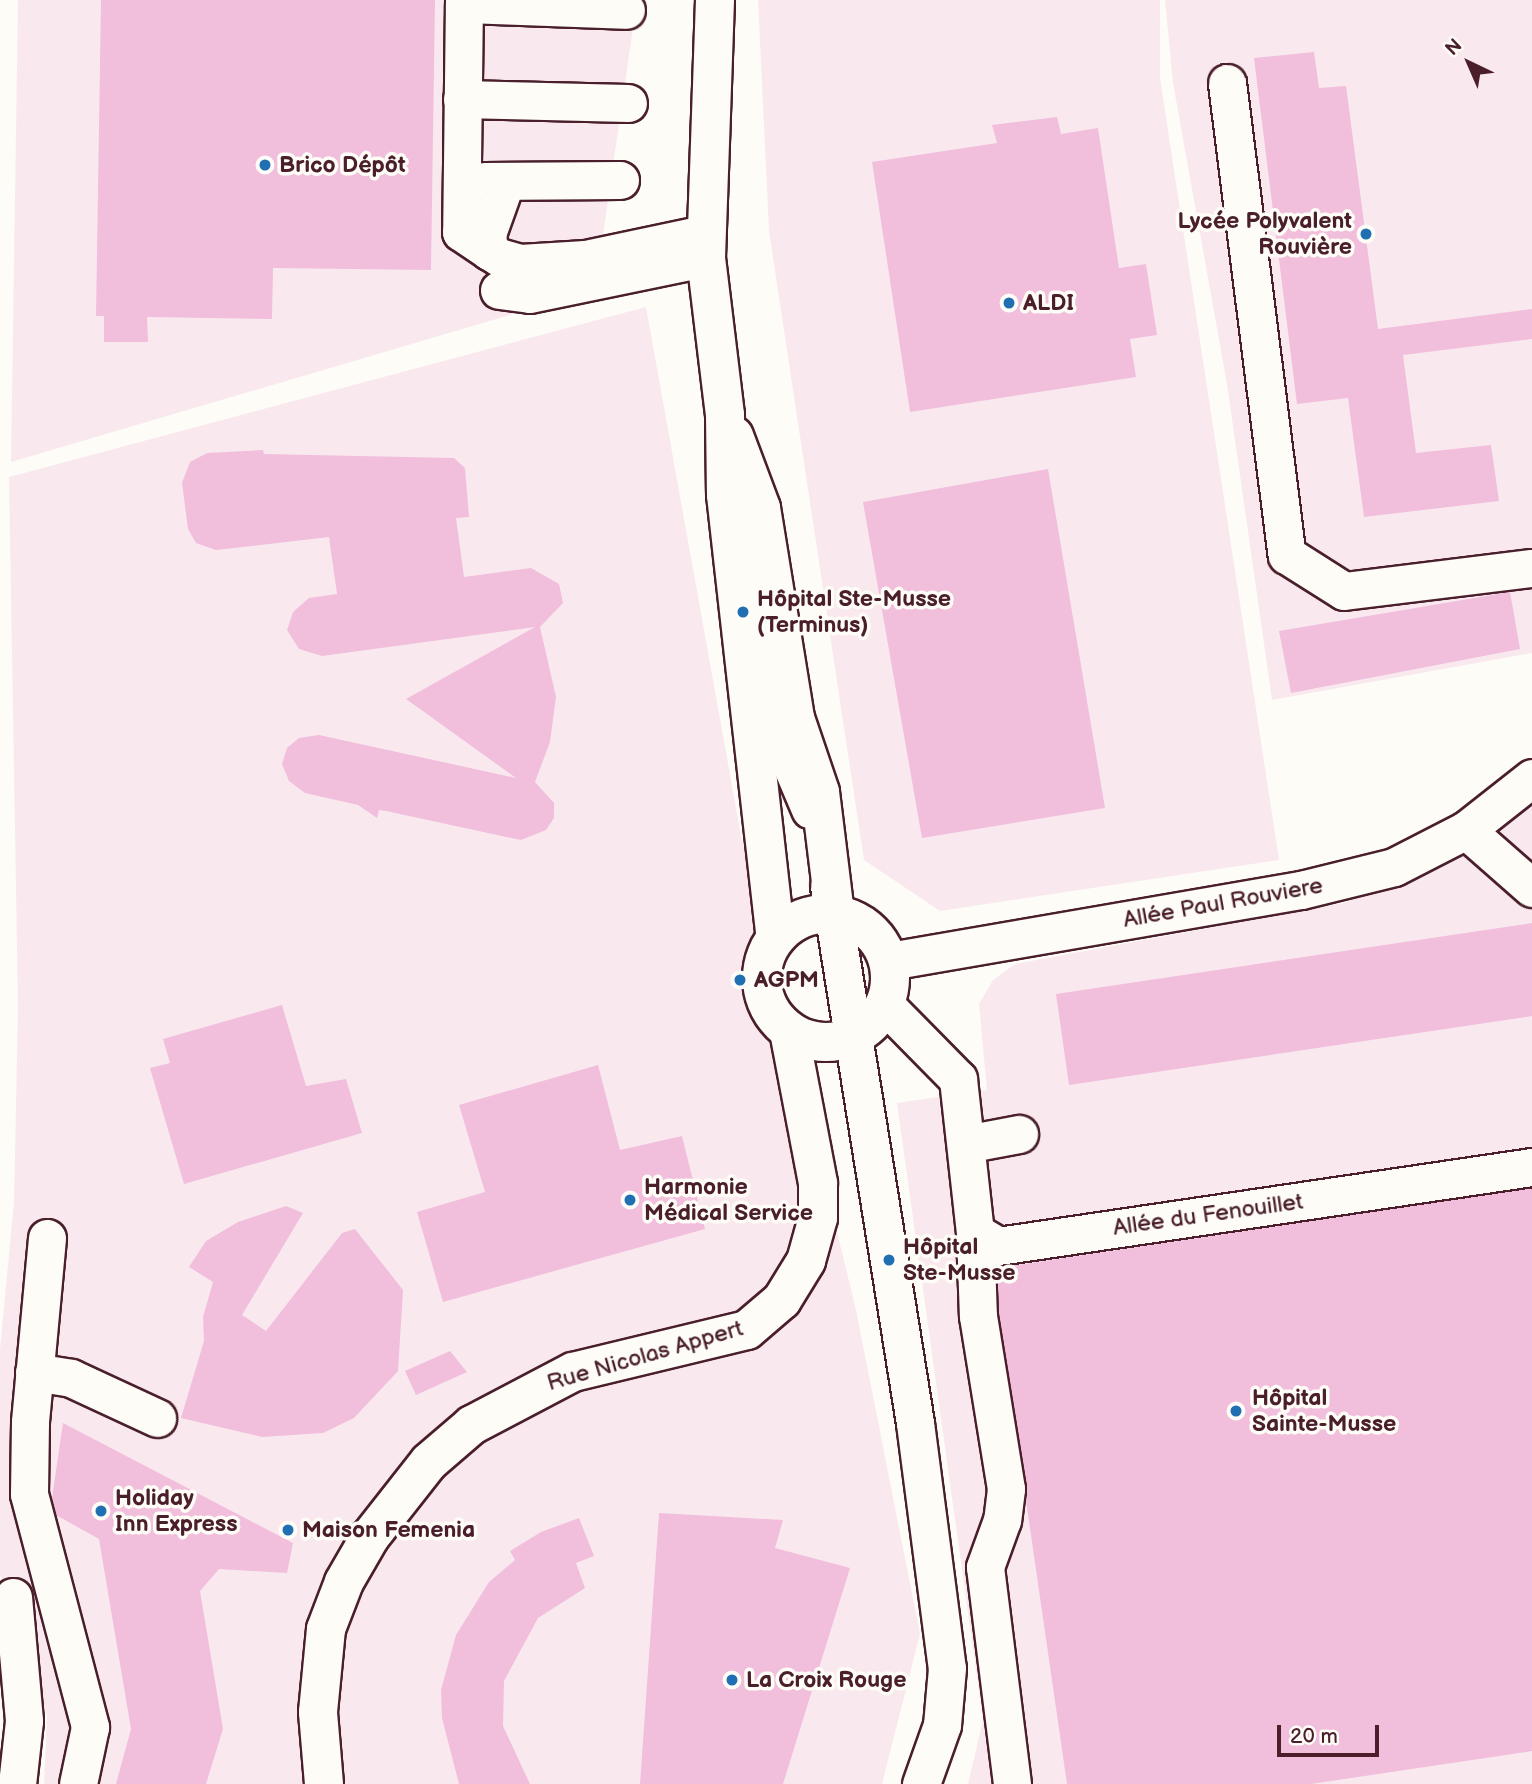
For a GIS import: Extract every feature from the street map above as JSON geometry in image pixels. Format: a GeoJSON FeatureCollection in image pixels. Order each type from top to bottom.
{"type":"FeatureCollection","features":[{"type":"Feature","properties":{"kind":"main road"},"geometry":{"type":"LineString","coordinates":[[715,0],[705,246],[725,415],[726,495],[743,612],[776,938]]}},
{"type":"Feature","properties":{"kind":"main road"},"geometry":{"type":"LineString","coordinates":[[725,415],[761,508],[795,718],[820,792],[835,914]]}},
{"type":"Feature","properties":{"kind":"main road"},"geometry":{"type":"LineString","coordinates":[[835,914],[869,930],[889,961],[885,1005],[845,1039],[820,1042],[789,1031],[765,998],[765,956],[776,938],[803,919],[835,914]]}},
{"type":"Feature","properties":{"kind":"main road","name":"Rue Nicolas Appert"},"geometry":{"type":"LineString","coordinates":[[324,1784],[318,1712],[327,1629],[344,1582],[396,1498],[472,1425],[517,1397],[573,1372],[747,1330],[782,1300],[806,1261],[818,1218],[807,1114],[789,1031]]}},
{"type":"Feature","properties":{"kind":"main road","name":"Rue Nicolas Appert"},"geometry":{"type":"LineString","coordinates":[[807,1114],[845,1039]]}},
{"type":"Feature","properties":{"kind":"street"},"geometry":{"type":"LineString","coordinates":[[626,10],[464,2],[461,232],[489,251],[520,263],[705,246]]}},
{"type":"Feature","properties":{"kind":"street"},"geometry":{"type":"LineString","coordinates":[[1227,83],[1287,555],[1344,591],[1532,568]]}},
{"type":"Feature","properties":{"kind":"street"},"geometry":{"type":"LineString","coordinates":[[462,99],[628,103]]}},
{"type":"Feature","properties":{"kind":"street"},"geometry":{"type":"LineString","coordinates":[[461,181],[620,180]]}},
{"type":"Feature","properties":{"kind":"street"},"geometry":{"type":"LineString","coordinates":[[489,251],[487,234],[506,181]]}},
{"type":"Feature","properties":{"kind":"street"},"geometry":{"type":"LineString","coordinates":[[499,290],[530,293],[705,246]]}},
{"type":"Feature","properties":{"kind":"street"},"geometry":{"type":"LineString","coordinates":[[743,612],[765,669],[778,734],[812,813],[835,914],[845,1039],[915,1423],[947,1668],[942,1725],[921,1784]]}},
{"type":"Feature","properties":{"kind":"street","name":"Allée Paul Rouviere"},"geometry":{"type":"LineString","coordinates":[[889,961],[1301,890],[1394,867],[1466,830],[1532,778]]}},
{"type":"Feature","properties":{"kind":"street"},"geometry":{"type":"LineString","coordinates":[[1466,830],[1532,888]]}},
{"type":"Feature","properties":{"kind":"street"},"geometry":{"type":"LineString","coordinates":[[885,1005],[958,1079],[975,1233],[978,1316],[1006,1489],[1002,1520],[985,1567],[1012,1784]]}},
{"type":"Feature","properties":{"kind":"street"},"geometry":{"type":"LineString","coordinates":[[966,1144],[1019,1134]]}},
{"type":"Feature","properties":{"kind":"street","name":"Allée du Fenouillet"},"geometry":{"type":"LineString","coordinates":[[975,1233],[998,1246],[1532,1167]]}},
{"type":"Feature","properties":{"kind":"street"},"geometry":{"type":"LineString","coordinates":[[47,1238],[34,1372],[29,1494],[90,1727],[78,1784]]}},
{"type":"Feature","properties":{"kind":"street"},"geometry":{"type":"LineString","coordinates":[[34,1372],[71,1378],[157,1418]]}},
{"type":"Feature","properties":{"kind":"street"},"geometry":{"type":"LineString","coordinates":[[13,1597],[24,1721],[17,1784]]}},
{"type":"Feature","properties":{"kind":"shaded area"},"geometry":{"type":"Polygon","coordinates":[[[18,0],[637,0],[595,290],[11,462],[18,0]]]}},
{"type":"Feature","properties":{"kind":"shaded area"},"geometry":{"type":"Polygon","coordinates":[[[758,0],[1160,0],[1160,78],[1279,860],[940,911],[864,860],[769,231],[758,0]]]}},
{"type":"Feature","properties":{"kind":"shaded area","name":"Lycée Polyvalent Rouvière"},"geometry":{"type":"Polygon","coordinates":[[[1165,0],[1532,0],[1532,653],[1272,700],[1227,384],[1173,83],[1165,0]]]}},
{"type":"Feature","properties":{"kind":"shaded area"},"geometry":{"type":"Polygon","coordinates":[[[646,307],[741,836],[856,1310],[920,1634],[882,1784],[44,1784],[47,1716],[0,1575],[0,1349],[14,1202],[18,1007],[9,477],[646,307]]]}},
{"type":"Feature","properties":{"kind":"shaded area","name":"Hôpital Sainte-Musse"},"geometry":{"type":"Polygon","coordinates":[[[1532,795],[1532,1784],[968,1784],[983,1720],[897,1103],[987,1090],[979,1004],[993,980],[1015,964],[1344,903],[1408,879],[1532,795]]]}},
{"type":"Feature","properties":{"kind":"building","name":"Brico Dépôt"},"geometry":{"type":"Polygon","coordinates":[[[101,0],[435,0],[431,270],[273,268],[272,319],[147,317],[148,342],[104,342],[104,316],[96,316],[101,0]]]}},
{"type":"Feature","properties":{"kind":"building"},"geometry":{"type":"Polygon","coordinates":[[[1314,52],[1319,88],[1346,86],[1378,329],[1532,309],[1532,339],[1403,355],[1416,453],[1491,445],[1499,501],[1364,517],[1348,398],[1297,404],[1254,58],[1314,52]]]}},
{"type":"Feature","properties":{"kind":"building","name":"ALDI"},"geometry":{"type":"Polygon","coordinates":[[[1057,117],[1061,134],[1098,128],[1119,268],[1146,264],[1157,335],[1130,339],[1136,377],[910,412],[872,162],[997,143],[992,125],[1057,117]]]}},
{"type":"Feature","properties":{"kind":"building"},"geometry":{"type":"Polygon","coordinates":[[[263,450],[264,454],[454,458],[465,468],[469,517],[456,518],[464,577],[531,568],[559,584],[563,603],[540,627],[556,697],[550,742],[535,782],[554,803],[554,818],[546,830],[521,840],[386,811],[379,810],[377,818],[358,805],[305,793],[289,781],[282,764],[287,748],[299,738],[319,735],[516,778],[406,699],[535,627],[322,656],[299,649],[287,630],[293,612],[309,598],[337,594],[329,537],[216,550],[196,543],[188,529],[182,483],[190,462],[207,453],[263,450]]]}},
{"type":"Feature","properties":{"kind":"building"},"geometry":{"type":"Polygon","coordinates":[[[1048,469],[1105,808],[922,838],[863,502],[1048,469]]]}},
{"type":"Feature","properties":{"kind":"building"},"geometry":{"type":"Polygon","coordinates":[[[1510,592],[1520,649],[1291,693],[1279,631],[1510,592]]]}},
{"type":"Feature","properties":{"kind":"building"},"geometry":{"type":"Polygon","coordinates":[[[1532,923],[1532,1016],[1069,1085],[1056,994],[1532,923]]]}},
{"type":"Feature","properties":{"kind":"building"},"geometry":{"type":"Polygon","coordinates":[[[282,1005],[306,1086],[346,1079],[362,1133],[184,1184],[150,1068],[170,1063],[163,1039],[282,1005]]]}},
{"type":"Feature","properties":{"kind":"building"},"geometry":{"type":"Polygon","coordinates":[[[598,1065],[620,1150],[682,1136],[705,1229],[443,1302],[417,1212],[485,1192],[459,1105],[598,1065]]]}},
{"type":"Feature","properties":{"kind":"building","name":"Hôpital Sainte-Musse"},"geometry":{"type":"Polygon","coordinates":[[[1532,1188],[1532,1751],[1311,1784],[1067,1784],[999,1314],[997,1268],[1532,1188]]]}},
{"type":"Feature","properties":{"kind":"building"},"geometry":{"type":"Polygon","coordinates":[[[286,1206],[303,1213],[242,1315],[266,1331],[342,1233],[355,1229],[403,1290],[398,1371],[354,1418],[323,1433],[262,1437],[181,1418],[204,1341],[203,1317],[213,1282],[189,1267],[206,1241],[238,1222],[286,1206]]]}},
{"type":"Feature","properties":{"kind":"building"},"geometry":{"type":"Polygon","coordinates":[[[450,1351],[467,1372],[416,1395],[405,1371],[450,1351]]]}},
{"type":"Feature","properties":{"kind":"building"},"geometry":{"type":"Polygon","coordinates":[[[63,1423],[293,1543],[287,1573],[219,1569],[200,1591],[223,1729],[206,1784],[116,1784],[131,1729],[99,1539],[56,1515],[52,1498],[63,1423]]]}},
{"type":"Feature","properties":{"kind":"building","name":"La Croix Rouge"},"geometry":{"type":"Polygon","coordinates":[[[659,1513],[783,1520],[775,1548],[850,1568],[783,1784],[640,1784],[659,1513]]]}},
{"type":"Feature","properties":{"kind":"building"},"geometry":{"type":"Polygon","coordinates":[[[579,1518],[594,1556],[576,1563],[585,1588],[538,1618],[504,1681],[503,1726],[530,1784],[459,1784],[442,1718],[441,1690],[456,1635],[489,1582],[515,1560],[510,1551],[541,1532],[579,1518]]]}},
{"type":"Feature","properties":{"kind":"place","name":"Brico Dépôt"},"geometry":{"type":"Point","coordinates":[265,165]}},
{"type":"Feature","properties":{"kind":"place","name":"Lycée Polyvalent Rouvière"},"geometry":{"type":"Point","coordinates":[1366,234]}},
{"type":"Feature","properties":{"kind":"place","name":"ALDI"},"geometry":{"type":"Point","coordinates":[1009,303]}},
{"type":"Feature","properties":{"kind":"place","name":"Hôpital Ste-Musse (Terminus)"},"geometry":{"type":"Point","coordinates":[743,612]}},
{"type":"Feature","properties":{"kind":"place","name":"AGPM"},"geometry":{"type":"Point","coordinates":[740,980]}},
{"type":"Feature","properties":{"kind":"place","name":"Harmonie Médical Service"},"geometry":{"type":"Point","coordinates":[630,1200]}},
{"type":"Feature","properties":{"kind":"place","name":"Hôpital Ste-Musse"},"geometry":{"type":"Point","coordinates":[889,1260]}},
{"type":"Feature","properties":{"kind":"place","name":"Hôpital Sainte-Musse"},"geometry":{"type":"Point","coordinates":[1236,1411]}},
{"type":"Feature","properties":{"kind":"place","name":"Holiday Inn Express"},"geometry":{"type":"Point","coordinates":[101,1511]}},
{"type":"Feature","properties":{"kind":"place","name":"Maison Femenia"},"geometry":{"type":"Point","coordinates":[288,1530]}},
{"type":"Feature","properties":{"kind":"place","name":"La Croix Rouge"},"geometry":{"type":"Point","coordinates":[732,1680]}}]}
